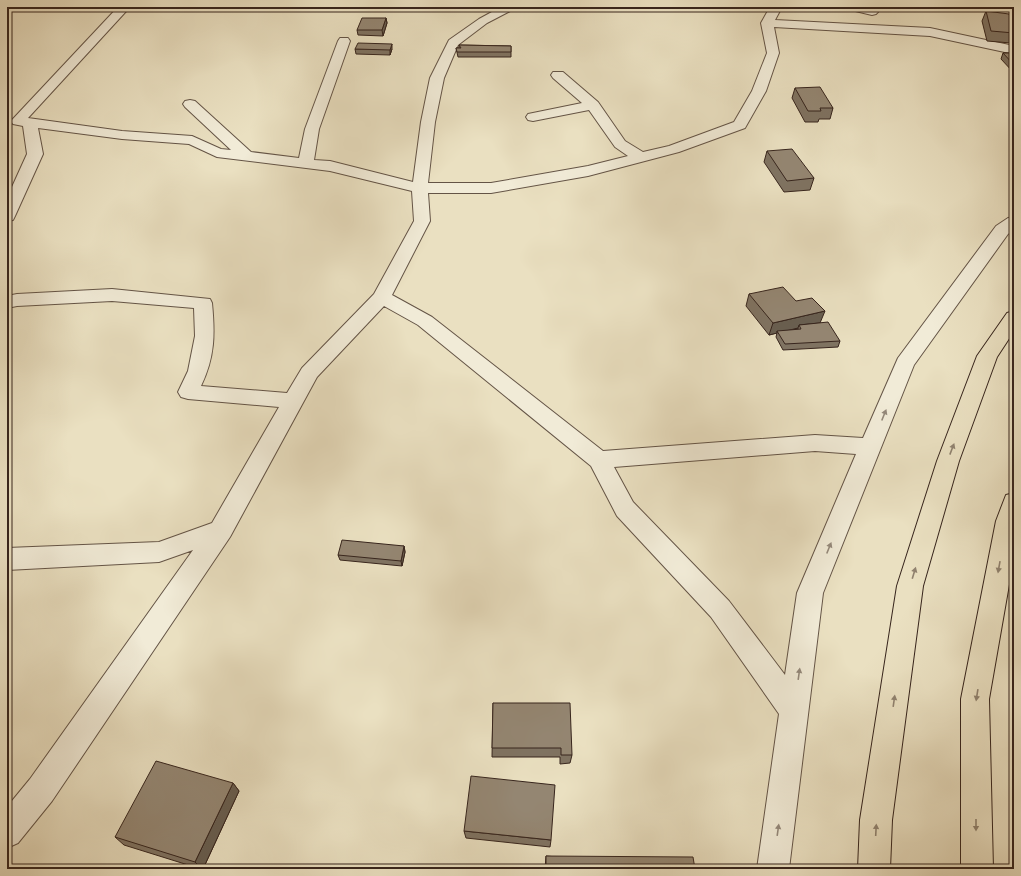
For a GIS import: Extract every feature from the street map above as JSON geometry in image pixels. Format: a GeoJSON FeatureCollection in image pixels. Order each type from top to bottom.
{"type":"FeatureCollection","features":[{"type":"Feature","properties":{"kind":"highway"},"geometry":{"type":"LineString","coordinates":[[874,869],[876,820],[910,586],[948,461],[987,356],[1014,317]]}},
{"type":"Feature","properties":{"kind":"highway"},"geometry":{"type":"LineString","coordinates":[[977,869],[975,700],[1008,521],[1014,502]]}},
{"type":"Feature","properties":{"kind":"street"},"geometry":{"type":"LineString","coordinates":[[19,120],[124,7]]}},
{"type":"Feature","properties":{"kind":"street"},"geometry":{"type":"LineString","coordinates":[[7,832],[41,790],[221,530],[309,373],[382,297],[422,221],[420,188],[428,122],[437,78],[453,43],[483,21],[508,8],[534,7]]}},
{"type":"Feature","properties":{"kind":"street"},"geometry":{"type":"LineString","coordinates":[[19,120],[122,135],[192,140],[217,152],[330,166],[420,188],[491,188],[588,171],[641,158],[674,149],[740,126],[759,91],[773,53],[767,24],[776,7]]}},
{"type":"Feature","properties":{"kind":"street"},"geometry":{"type":"LineString","coordinates":[[851,7],[872,12],[870,7]]}},
{"type":"Feature","properties":{"kind":"street"},"geometry":{"type":"LineString","coordinates":[[767,24],[930,32],[1014,50]]}},
{"type":"Feature","properties":{"kind":"street"},"geometry":{"type":"LineString","coordinates":[[306,163],[312,129],[344,41]]}},
{"type":"Feature","properties":{"kind":"street"},"geometry":{"type":"LineString","coordinates":[[558,75],[593,105],[620,144],[641,158]]}},
{"type":"Feature","properties":{"kind":"street"},"geometry":{"type":"LineString","coordinates":[[190,104],[246,156]]}},
{"type":"Feature","properties":{"kind":"street"},"geometry":{"type":"LineString","coordinates":[[533,118],[593,105]]}},
{"type":"Feature","properties":{"kind":"street"},"geometry":{"type":"LineString","coordinates":[[7,216],[35,154],[19,120]]}},
{"type":"Feature","properties":{"kind":"street"},"geometry":{"type":"LineString","coordinates":[[773,869],[810,593],[905,363],[1002,230],[1014,222]]}},
{"type":"Feature","properties":{"kind":"street"},"geometry":{"type":"LineString","coordinates":[[7,302],[17,300],[112,295],[203,303],[205,336],[198,371],[188,392],[294,401]]}},
{"type":"Feature","properties":{"kind":"street"},"geometry":{"type":"LineString","coordinates":[[382,297],[425,321],[599,460],[625,509],[720,609],[794,710]]}},
{"type":"Feature","properties":{"kind":"street"},"geometry":{"type":"LineString","coordinates":[[599,460],[815,443],[871,447]]}},
{"type":"Feature","properties":{"kind":"street"},"geometry":{"type":"LineString","coordinates":[[7,559],[159,552],[221,530]]}},
{"type":"Feature","properties":{"kind":"building"},"geometry":{"type":"Polygon","coordinates":[[[986,11],[1009,14],[1014,33],[991,31],[986,11]]]}},
{"type":"Feature","properties":{"kind":"building"},"geometry":{"type":"Polygon","coordinates":[[[362,18],[386,18],[382,30],[357,30],[362,18]]]}},
{"type":"Feature","properties":{"kind":"building"},"geometry":{"type":"Polygon","coordinates":[[[358,43],[392,44],[390,50],[355,49],[358,43]]]}},
{"type":"Feature","properties":{"kind":"building"},"geometry":{"type":"Polygon","coordinates":[[[459,45],[511,46],[511,52],[457,52],[456,48],[461,48],[459,45]]]}},
{"type":"Feature","properties":{"kind":"building"},"geometry":{"type":"Polygon","coordinates":[[[1003,53],[1014,53],[1014,65],[1003,53]]]}},
{"type":"Feature","properties":{"kind":"building"},"geometry":{"type":"Polygon","coordinates":[[[820,87],[833,108],[820,108],[821,111],[808,111],[795,88],[820,87]]]}},
{"type":"Feature","properties":{"kind":"building"},"geometry":{"type":"Polygon","coordinates":[[[792,149],[814,178],[787,181],[767,151],[792,149]]]}},
{"type":"Feature","properties":{"kind":"building"},"geometry":{"type":"Polygon","coordinates":[[[783,287],[796,301],[812,298],[825,311],[773,323],[749,294],[783,287]]]}},
{"type":"Feature","properties":{"kind":"building"},"geometry":{"type":"Polygon","coordinates":[[[828,322],[840,341],[785,344],[777,331],[801,329],[799,325],[828,322]]]}},
{"type":"Feature","properties":{"kind":"building"},"geometry":{"type":"Polygon","coordinates":[[[342,540],[404,546],[401,561],[338,555],[342,540]]]}},
{"type":"Feature","properties":{"kind":"building"},"geometry":{"type":"Polygon","coordinates":[[[493,703],[570,703],[572,755],[561,755],[561,748],[492,748],[493,703]]]}},
{"type":"Feature","properties":{"kind":"building"},"geometry":{"type":"Polygon","coordinates":[[[156,761],[233,783],[195,862],[115,837],[156,761]]]}},
{"type":"Feature","properties":{"kind":"building"},"geometry":{"type":"Polygon","coordinates":[[[471,776],[555,785],[551,840],[464,831],[471,776]]]}},
{"type":"Feature","properties":{"kind":"building"},"geometry":{"type":"Polygon","coordinates":[[[546,856],[693,857],[695,869],[546,869],[546,856]]]}}]}
